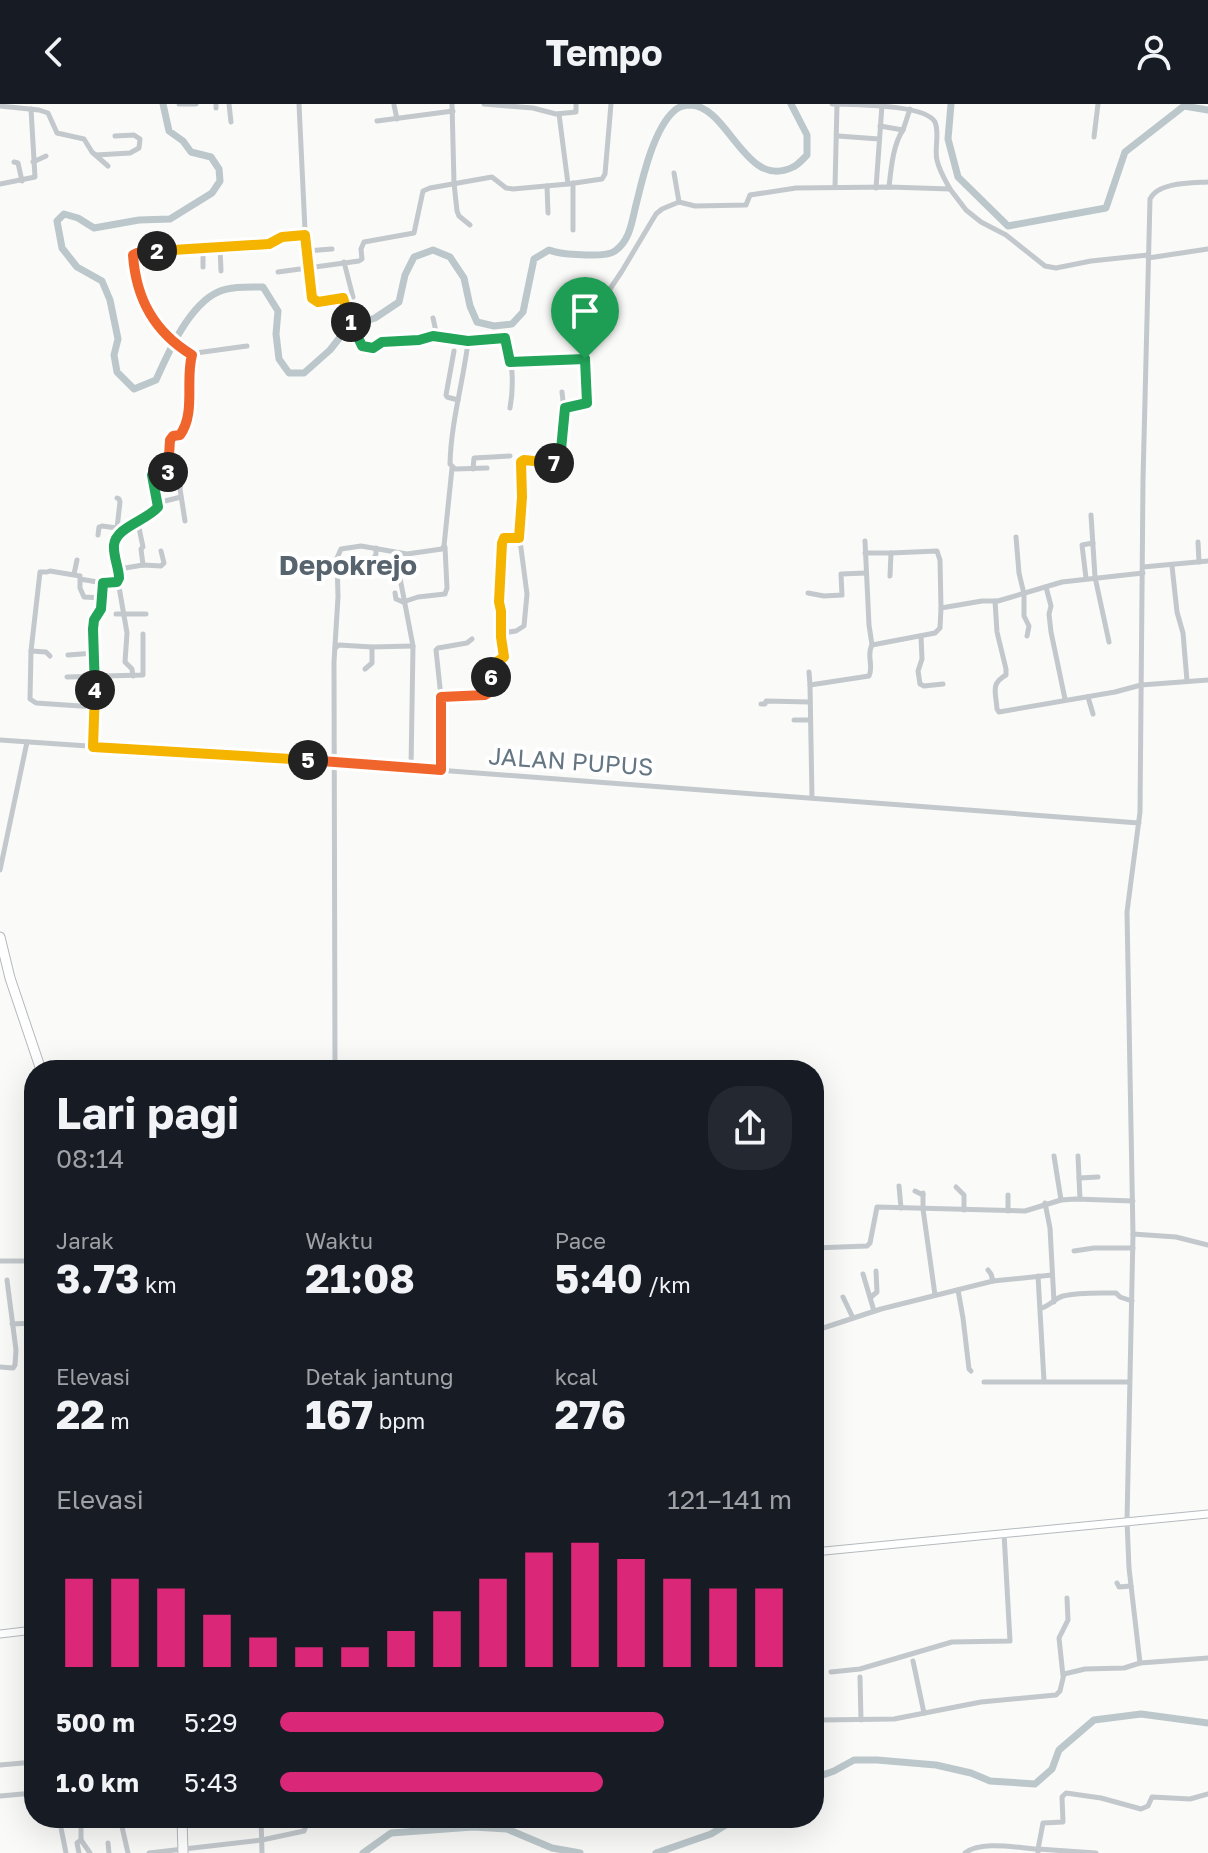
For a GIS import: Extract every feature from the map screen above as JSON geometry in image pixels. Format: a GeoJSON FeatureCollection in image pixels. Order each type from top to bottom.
{"type":"FeatureCollection","features":[{"type":"Feature","properties":{"kind":"highway"},"geometry":{"type":"LineString","coordinates":[[0,937],[10,978],[38,1060]]}},
{"type":"Feature","properties":{"kind":"highway"},"geometry":{"type":"LineString","coordinates":[[182,1828],[183,1850]]}},
{"type":"Feature","properties":{"kind":"main road"},"geometry":{"type":"LineString","coordinates":[[824,1551],[1208,1514]]}},
{"type":"Feature","properties":{"kind":"main road"},"geometry":{"type":"LineString","coordinates":[[0,1634],[24,1631]]}},
{"type":"Feature","properties":{"kind":"street"},"geometry":{"type":"LineString","coordinates":[[179,104],[196,104]]}},
{"type":"Feature","properties":{"kind":"street"},"geometry":{"type":"LineString","coordinates":[[229,104],[231,122]]}},
{"type":"Feature","properties":{"kind":"street"},"geometry":{"type":"LineString","coordinates":[[299,104],[306,251],[314,300],[343,298],[354,331],[362,346],[368,348],[384,341],[439,336],[468,341],[505,338],[512,385],[510,408]]}},
{"type":"Feature","properties":{"kind":"street"},"geometry":{"type":"LineString","coordinates":[[484,104],[533,108],[559,114],[576,112],[576,104]]}},
{"type":"Feature","properties":{"kind":"street"},"geometry":{"type":"LineString","coordinates":[[278,272],[361,260],[362,246],[366,241],[414,233],[423,191],[430,188],[492,177],[510,189],[599,180],[604,177],[611,104]]}},
{"type":"Feature","properties":{"kind":"street"},"geometry":{"type":"LineString","coordinates":[[835,187],[838,136],[835,104],[882,105],[913,110],[934,120],[937,159],[950,189],[966,210],[1006,235],[1045,266],[1056,268],[1091,261],[1208,249]]}},
{"type":"Feature","properties":{"kind":"street"},"geometry":{"type":"LineString","coordinates":[[1094,137],[1098,104]]}},
{"type":"Feature","properties":{"kind":"street"},"geometry":{"type":"LineString","coordinates":[[394,105],[397,119]]}},
{"type":"Feature","properties":{"kind":"street"},"geometry":{"type":"LineString","coordinates":[[876,188],[882,105]]}},
{"type":"Feature","properties":{"kind":"street"},"geometry":{"type":"LineString","coordinates":[[0,106],[21,106],[48,113],[57,133],[84,139],[95,155],[108,166]]}},
{"type":"Feature","properties":{"kind":"street"},"geometry":{"type":"LineString","coordinates":[[377,121],[452,107],[457,211],[470,225]]}},
{"type":"Feature","properties":{"kind":"street"},"geometry":{"type":"LineString","coordinates":[[0,184],[35,177],[31,109]]}},
{"type":"Feature","properties":{"kind":"street"},"geometry":{"type":"LineString","coordinates":[[889,187],[900,134],[913,110]]}},
{"type":"Feature","properties":{"kind":"street"},"geometry":{"type":"LineString","coordinates":[[559,114],[570,184],[573,230]]}},
{"type":"Feature","properties":{"kind":"street"},"geometry":{"type":"LineString","coordinates":[[880,126],[903,130]]}},
{"type":"Feature","properties":{"kind":"street"},"geometry":{"type":"LineString","coordinates":[[95,155],[130,153],[140,145],[140,139],[134,135],[115,136]]}},
{"type":"Feature","properties":{"kind":"street"},"geometry":{"type":"LineString","coordinates":[[838,136],[879,139]]}},
{"type":"Feature","properties":{"kind":"street"},"geometry":{"type":"LineString","coordinates":[[33,162],[46,156]]}},
{"type":"Feature","properties":{"kind":"street"},"geometry":{"type":"LineString","coordinates":[[14,162],[20,166],[22,181]]}},
{"type":"Feature","properties":{"kind":"street"},"geometry":{"type":"LineString","coordinates":[[674,173],[679,202]]}},
{"type":"Feature","properties":{"kind":"street"},"geometry":{"type":"LineString","coordinates":[[1140,1663],[1127,1521],[1133,1201],[1127,912],[1139,823],[1150,199],[1160,189],[1208,182]]}},
{"type":"Feature","properties":{"kind":"street"},"geometry":{"type":"LineString","coordinates":[[547,186],[548,213]]}},
{"type":"Feature","properties":{"kind":"street"},"geometry":{"type":"LineString","coordinates":[[575,319],[592,316],[656,214],[679,202],[695,206],[744,205],[752,194],[796,188],[950,189]]}},
{"type":"Feature","properties":{"kind":"street"},"geometry":{"type":"LineString","coordinates":[[247,346],[192,355],[179,348],[153,320],[143,301],[133,255],[269,244],[282,237],[305,235]]}},
{"type":"Feature","properties":{"kind":"street"},"geometry":{"type":"LineString","coordinates":[[220,247],[221,271]]}},
{"type":"Feature","properties":{"kind":"street"},"geometry":{"type":"LineString","coordinates":[[203,248],[203,267]]}},
{"type":"Feature","properties":{"kind":"street"},"geometry":{"type":"LineString","coordinates":[[306,251],[332,249]]}},
{"type":"Feature","properties":{"kind":"street"},"geometry":{"type":"LineString","coordinates":[[344,262],[353,297]]}},
{"type":"Feature","properties":{"kind":"street"},"geometry":{"type":"LineString","coordinates":[[566,407],[587,403],[585,359],[573,313],[567,311]]}},
{"type":"Feature","properties":{"kind":"street"},"geometry":{"type":"LineString","coordinates":[[433,318],[439,336]]}},
{"type":"Feature","properties":{"kind":"street"},"geometry":{"type":"LineString","coordinates":[[395,593],[398,601],[403,602],[445,594],[447,588],[444,546],[452,468],[451,444],[468,341]]}},
{"type":"Feature","properties":{"kind":"street"},"geometry":{"type":"LineString","coordinates":[[454,351],[446,395],[458,400]]}},
{"type":"Feature","properties":{"kind":"street"},"geometry":{"type":"LineString","coordinates":[[158,507],[152,475],[168,473],[170,440],[184,429],[192,355]]}},
{"type":"Feature","properties":{"kind":"street"},"geometry":{"type":"LineString","coordinates":[[510,362],[585,359]]}},
{"type":"Feature","properties":{"kind":"street"},"geometry":{"type":"LineString","coordinates":[[502,632],[516,631],[524,626],[527,594],[519,538],[521,462],[559,461],[566,407],[562,392]]}},
{"type":"Feature","properties":{"kind":"street"},"geometry":{"type":"LineString","coordinates":[[473,469],[474,458],[510,456]]}},
{"type":"Feature","properties":{"kind":"street"},"geometry":{"type":"LineString","coordinates":[[452,468],[487,468]]}},
{"type":"Feature","properties":{"kind":"street"},"geometry":{"type":"LineString","coordinates":[[183,471],[181,497],[185,521]]}},
{"type":"Feature","properties":{"kind":"street"},"geometry":{"type":"LineString","coordinates":[[98,535],[100,526],[119,529],[138,523],[151,515],[161,502],[181,497]]}},
{"type":"Feature","properties":{"kind":"street"},"geometry":{"type":"LineString","coordinates":[[117,498],[120,502],[119,529],[113,548],[119,569],[118,581],[127,633],[125,661],[132,669],[133,676]]}},
{"type":"Feature","properties":{"kind":"street"},"geometry":{"type":"LineString","coordinates":[[1091,515],[1095,577],[1109,642]]}},
{"type":"Feature","properties":{"kind":"street"},"geometry":{"type":"LineString","coordinates":[[138,523],[143,565]]}},
{"type":"Feature","properties":{"kind":"street"},"geometry":{"type":"LineString","coordinates":[[1016,537],[1024,616],[1029,626],[1027,636]]}},
{"type":"Feature","properties":{"kind":"street"},"geometry":{"type":"LineString","coordinates":[[441,697],[490,692],[491,668],[504,657],[499,602],[502,540],[519,538]]}},
{"type":"Feature","properties":{"kind":"street"},"geometry":{"type":"LineString","coordinates":[[810,685],[869,676],[871,672],[865,541]]}},
{"type":"Feature","properties":{"kind":"street"},"geometry":{"type":"LineString","coordinates":[[1198,542],[1199,562]]}},
{"type":"Feature","properties":{"kind":"street"},"geometry":{"type":"LineString","coordinates":[[1086,578],[1082,545],[1093,543]]}},
{"type":"Feature","properties":{"kind":"street"},"geometry":{"type":"LineString","coordinates":[[335,1060],[334,648],[337,558],[341,549],[356,546],[399,554],[424,553],[444,546]]}},
{"type":"Feature","properties":{"kind":"street"},"geometry":{"type":"LineString","coordinates":[[367,572],[376,548]]}},
{"type":"Feature","properties":{"kind":"street"},"geometry":{"type":"LineString","coordinates":[[119,569],[163,565],[161,551]]}},
{"type":"Feature","properties":{"kind":"street"},"geometry":{"type":"LineString","coordinates":[[865,553],[937,551],[940,560],[940,628],[935,633],[872,645]]}},
{"type":"Feature","properties":{"kind":"street"},"geometry":{"type":"LineString","coordinates":[[890,576],[891,553]]}},
{"type":"Feature","properties":{"kind":"street"},"geometry":{"type":"LineString","coordinates":[[399,554],[403,602],[413,646],[411,768]]}},
{"type":"Feature","properties":{"kind":"street"},"geometry":{"type":"LineString","coordinates":[[77,560],[84,597],[102,598]]}},
{"type":"Feature","properties":{"kind":"street"},"geometry":{"type":"LineString","coordinates":[[941,608],[995,601],[1086,578],[1208,561]]}},
{"type":"Feature","properties":{"kind":"street"},"geometry":{"type":"LineString","coordinates":[[1172,566],[1187,681]]}},
{"type":"Feature","properties":{"kind":"street"},"geometry":{"type":"LineString","coordinates":[[95,707],[31,701],[31,651],[40,572],[79,576],[103,583],[118,581]]}},
{"type":"Feature","properties":{"kind":"street"},"geometry":{"type":"LineString","coordinates":[[808,593],[842,595],[841,574],[866,573]]}},
{"type":"Feature","properties":{"kind":"street"},"geometry":{"type":"LineString","coordinates":[[93,747],[94,620],[101,609],[103,583]]}},
{"type":"Feature","properties":{"kind":"street"},"geometry":{"type":"LineString","coordinates":[[1046,587],[1051,606],[1051,632],[1065,700]]}},
{"type":"Feature","properties":{"kind":"street"},"geometry":{"type":"LineString","coordinates":[[995,601],[997,632],[1006,672],[996,683],[997,707],[1001,712],[1141,685],[1208,680]]}},
{"type":"Feature","properties":{"kind":"street"},"geometry":{"type":"LineString","coordinates":[[116,614],[146,614]]}},
{"type":"Feature","properties":{"kind":"street"},"geometry":{"type":"LineString","coordinates":[[67,677],[144,674],[143,634]]}},
{"type":"Feature","properties":{"kind":"street"},"geometry":{"type":"LineString","coordinates":[[921,636],[920,684],[943,684]]}},
{"type":"Feature","properties":{"kind":"street"},"geometry":{"type":"LineString","coordinates":[[441,770],[441,697],[436,649],[467,643],[472,639]]}},
{"type":"Feature","properties":{"kind":"street"},"geometry":{"type":"LineString","coordinates":[[334,648],[339,645],[413,646]]}},
{"type":"Feature","properties":{"kind":"street"},"geometry":{"type":"LineString","coordinates":[[365,669],[373,662],[372,647]]}},
{"type":"Feature","properties":{"kind":"street"},"geometry":{"type":"LineString","coordinates":[[31,651],[46,652],[50,656]]}},
{"type":"Feature","properties":{"kind":"street"},"geometry":{"type":"LineString","coordinates":[[68,655],[95,653]]}},
{"type":"Feature","properties":{"kind":"street"},"geometry":{"type":"LineString","coordinates":[[809,672],[812,798]]}},
{"type":"Feature","properties":{"kind":"street"},"geometry":{"type":"LineString","coordinates":[[1088,697],[1093,714]]}},
{"type":"Feature","properties":{"kind":"street"},"geometry":{"type":"LineString","coordinates":[[761,704],[766,701],[810,702]]}},
{"type":"Feature","properties":{"kind":"street"},"geometry":{"type":"LineString","coordinates":[[794,720],[810,720]]}},
{"type":"Feature","properties":{"kind":"street","name":"JALAN PUPUS"},"geometry":{"type":"LineString","coordinates":[[0,740],[335,762],[1139,823]]}},
{"type":"Feature","properties":{"kind":"street"},"geometry":{"type":"LineString","coordinates":[[0,870],[27,742]]}},
{"type":"Feature","properties":{"kind":"street"},"geometry":{"type":"LineString","coordinates":[[1054,1156],[1061,1200]]}},
{"type":"Feature","properties":{"kind":"street"},"geometry":{"type":"LineString","coordinates":[[1078,1156],[1080,1199]]}},
{"type":"Feature","properties":{"kind":"street"},"geometry":{"type":"LineString","coordinates":[[1079,1178],[1098,1177]]}},
{"type":"Feature","properties":{"kind":"street"},"geometry":{"type":"LineString","coordinates":[[899,1186],[901,1208]]}},
{"type":"Feature","properties":{"kind":"street"},"geometry":{"type":"LineString","coordinates":[[956,1187],[965,1196],[964,1210]]}},
{"type":"Feature","properties":{"kind":"street"},"geometry":{"type":"LineString","coordinates":[[915,1191],[923,1194],[935,1295]]}},
{"type":"Feature","properties":{"kind":"street"},"geometry":{"type":"LineString","coordinates":[[1008,1195],[1008,1211]]}},
{"type":"Feature","properties":{"kind":"street"},"geometry":{"type":"LineString","coordinates":[[824,1248],[867,1246],[875,1208],[1030,1211],[1045,1203],[1061,1200],[1133,1201]]}},
{"type":"Feature","properties":{"kind":"street"},"geometry":{"type":"LineString","coordinates":[[1045,1203],[1050,1228],[1054,1302]]}},
{"type":"Feature","properties":{"kind":"street"},"geometry":{"type":"LineString","coordinates":[[1133,1234],[1176,1237],[1208,1245]]}},
{"type":"Feature","properties":{"kind":"street"},"geometry":{"type":"LineString","coordinates":[[1074,1251],[1133,1248]]}},
{"type":"Feature","properties":{"kind":"street"},"geometry":{"type":"LineString","coordinates":[[0,1261],[24,1261]]}},
{"type":"Feature","properties":{"kind":"street"},"geometry":{"type":"LineString","coordinates":[[988,1270],[993,1281]]}},
{"type":"Feature","properties":{"kind":"street"},"geometry":{"type":"LineString","coordinates":[[871,1297],[877,1292],[876,1271]]}},
{"type":"Feature","properties":{"kind":"street"},"geometry":{"type":"LineString","coordinates":[[863,1274],[874,1311]]}},
{"type":"Feature","properties":{"kind":"street"},"geometry":{"type":"LineString","coordinates":[[824,1328],[874,1311],[993,1281],[1052,1275]]}},
{"type":"Feature","properties":{"kind":"street"},"geometry":{"type":"LineString","coordinates":[[1038,1276],[1044,1381]]}},
{"type":"Feature","properties":{"kind":"street"},"geometry":{"type":"LineString","coordinates":[[0,1367],[13,1368],[15,1365],[16,1350],[7,1280]]}},
{"type":"Feature","properties":{"kind":"street"},"geometry":{"type":"LineString","coordinates":[[958,1290],[971,1371]]}},
{"type":"Feature","properties":{"kind":"street"},"geometry":{"type":"LineString","coordinates":[[1041,1308],[1064,1296],[1093,1293],[1116,1293],[1132,1301]]}},
{"type":"Feature","properties":{"kind":"street"},"geometry":{"type":"LineString","coordinates":[[843,1297],[853,1318]]}},
{"type":"Feature","properties":{"kind":"street"},"geometry":{"type":"LineString","coordinates":[[12,1324],[24,1323]]}},
{"type":"Feature","properties":{"kind":"street"},"geometry":{"type":"LineString","coordinates":[[984,1382],[1129,1382]]}},
{"type":"Feature","properties":{"kind":"street"},"geometry":{"type":"LineString","coordinates":[[831,1672],[860,1669],[952,1642],[1010,1641],[1004,1533]]}},
{"type":"Feature","properties":{"kind":"street"},"geometry":{"type":"LineString","coordinates":[[1117,1583],[1119,1587],[1131,1586]]}},
{"type":"Feature","properties":{"kind":"street"},"geometry":{"type":"LineString","coordinates":[[824,1720],[894,1719],[981,1702],[1056,1695],[1063,1677],[1059,1638],[1068,1620],[1067,1598]]}},
{"type":"Feature","properties":{"kind":"street"},"geometry":{"type":"LineString","coordinates":[[1063,1677],[1085,1669],[1124,1668],[1140,1663],[1208,1658]]}},
{"type":"Feature","properties":{"kind":"street"},"geometry":{"type":"LineString","coordinates":[[913,1661],[924,1713]]}},
{"type":"Feature","properties":{"kind":"street"},"geometry":{"type":"LineString","coordinates":[[860,1677],[861,1720]]}},
{"type":"Feature","properties":{"kind":"street"},"geometry":{"type":"LineString","coordinates":[[0,1765],[24,1763]]}},
{"type":"Feature","properties":{"kind":"street"},"geometry":{"type":"LineString","coordinates":[[1038,1851],[1043,1823],[1063,1822],[1062,1797],[1066,1793],[1101,1798],[1141,1809],[1148,1806],[1152,1797],[1190,1799],[1208,1794]]}},
{"type":"Feature","properties":{"kind":"street"},"geometry":{"type":"LineString","coordinates":[[0,1796],[24,1794]]}},
{"type":"Feature","properties":{"kind":"street"},"geometry":{"type":"LineString","coordinates":[[61,1828],[66,1853]]}},
{"type":"Feature","properties":{"kind":"street"},"geometry":{"type":"LineString","coordinates":[[81,1828],[81,1840],[90,1853]]}},
{"type":"Feature","properties":{"kind":"street"},"geometry":{"type":"LineString","coordinates":[[122,1828],[128,1853]]}},
{"type":"Feature","properties":{"kind":"street"},"geometry":{"type":"LineString","coordinates":[[261,1828],[262,1853]]}},
{"type":"Feature","properties":{"kind":"street"},"geometry":{"type":"LineString","coordinates":[[150,1853],[262,1840],[303,1832],[305,1828]]}},
{"type":"Feature","properties":{"kind":"street"},"geometry":{"type":"LineString","coordinates":[[79,1853],[77,1843],[81,1840]]}},
{"type":"Feature","properties":{"kind":"street"},"geometry":{"type":"LineString","coordinates":[[108,1843],[109,1853]]}},
{"type":"Feature","properties":{"kind":"street"},"geometry":{"type":"LineString","coordinates":[[965,1853],[982,1846],[1096,1853]]}},
{"type":"Feature","properties":{"kind":"waterway"},"geometry":{"type":"LineString","coordinates":[[163,104],[169,131],[183,141],[191,152],[211,157],[219,169],[220,181],[212,193],[170,219],[139,220],[94,228],[64,214],[57,221],[62,248],[77,267],[102,281],[110,300],[118,339],[114,355],[117,372],[134,389],[156,380],[181,331],[198,307],[218,292],[234,288],[263,287],[278,311],[276,334],[279,359],[289,373],[304,373],[330,350],[348,327],[375,318],[399,302],[405,275],[414,257],[433,250],[450,257],[464,278],[477,322],[494,326],[512,324],[523,312],[534,259],[549,250],[572,254],[609,254],[624,241],[655,141],[676,109],[691,105],[704,109],[750,158],[763,168],[777,171],[795,166],[807,155],[807,135],[791,104]]}},
{"type":"Feature","properties":{"kind":"waterway"},"geometry":{"type":"LineString","coordinates":[[951,104],[948,139],[958,177],[1008,226],[1106,208],[1125,152],[1184,106],[1208,110]]}},
{"type":"Feature","properties":{"kind":"waterway"},"geometry":{"type":"LineString","coordinates":[[824,1774],[854,1760],[877,1760],[936,1765],[990,1781],[1035,1784],[1052,1769],[1059,1750],[1094,1720],[1141,1714],[1208,1723]]}},
{"type":"Feature","properties":{"kind":"waterway"},"geometry":{"type":"LineString","coordinates":[[363,1853],[391,1833],[459,1828]]}},
{"type":"Feature","properties":{"kind":"waterway"},"geometry":{"type":"LineString","coordinates":[[490,1828],[507,1829],[552,1848],[580,1853]]}},
{"type":"Feature","properties":{"kind":"waterway"},"geometry":{"type":"LineString","coordinates":[[656,1853],[721,1828]]}},
{"type":"Feature","properties":{"kind":"district","name":"Depokrejo"},"geometry":{"type":"Point","coordinates":[348,565]}},
{"type":"Feature","properties":{"kind":"route"},"geometry":{"type":"LineString","coordinates":[[305,235],[312,298],[318,302],[343,298],[363,347],[373,348],[382,342],[433,336],[468,341],[505,338],[510,362],[585,359],[587,403],[565,409],[560,460],[557,463],[521,462],[519,538],[502,540],[499,602],[504,657],[492,665],[489,693],[441,697],[441,770],[93,747],[93,629],[102,606],[101,586],[119,580],[113,548],[118,534],[146,518],[158,507],[151,478],[154,474],[168,473],[170,440],[184,429],[189,399],[192,355],[168,339],[148,313],[138,284],[134,254],[269,244],[282,237],[305,235]]}}]}
